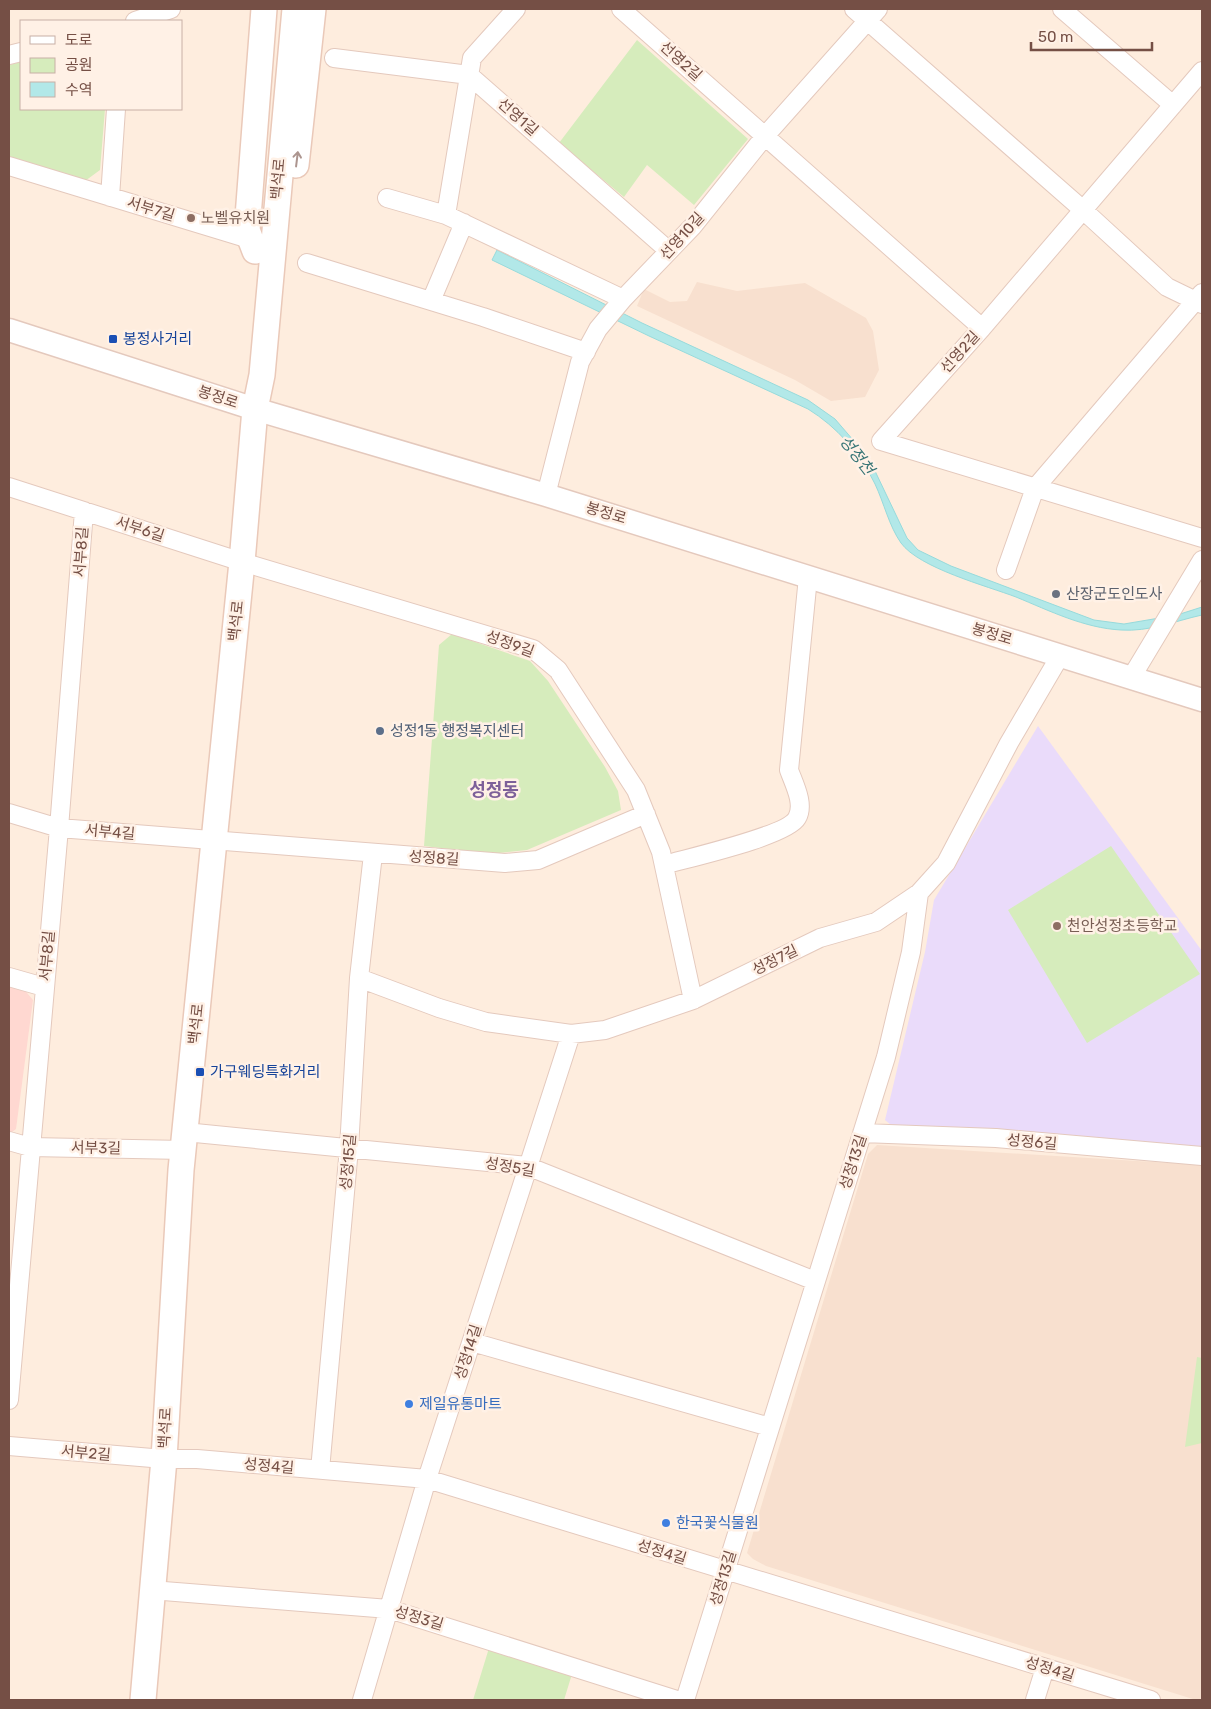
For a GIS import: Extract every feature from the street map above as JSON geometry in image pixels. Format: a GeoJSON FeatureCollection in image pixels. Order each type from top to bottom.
{"type":"FeatureCollection","features":[{"type":"Feature","properties":{"kind":"main road"},"geometry":{"type":"LineString","coordinates":[[264,9],[247,230],[259,249],[284,238],[290,217],[312,9]]}},
{"type":"Feature","properties":{"kind":"main road","name":"백석로"},"geometry":{"type":"LineString","coordinates":[[143,1700],[151,1590],[164,1459],[184,1141],[242,562],[255,409],[262,375],[259,249],[278,9]]}},
{"type":"Feature","properties":{"kind":"main road","name":"백석로"},"geometry":{"type":"LineString","coordinates":[[259,249],[295,9]]}},
{"type":"Feature","properties":{"kind":"street"},"geometry":{"type":"LineString","coordinates":[[138,20],[171,9]]}},
{"type":"Feature","properties":{"kind":"street"},"geometry":{"type":"LineString","coordinates":[[446,215],[472,58],[516,9]]}},
{"type":"Feature","properties":{"kind":"street","name":"선영2길"},"geometry":{"type":"LineString","coordinates":[[621,9],[982,328],[881,441],[1202,538]]}},
{"type":"Feature","properties":{"kind":"street"},"geometry":{"type":"LineString","coordinates":[[854,9],[873,15],[1166,287],[1200,300],[1034,488],[1006,570]]}},
{"type":"Feature","properties":{"kind":"street"},"geometry":{"type":"LineString","coordinates":[[1062,9],[1173,105]]}},
{"type":"Feature","properties":{"kind":"street","name":"선영10길"},"geometry":{"type":"LineString","coordinates":[[546,495],[580,362],[598,329],[623,299],[693,226],[765,136],[873,15]]}},
{"type":"Feature","properties":{"kind":"street"},"geometry":{"type":"LineString","coordinates":[[334,58],[469,75]]}},
{"type":"Feature","properties":{"kind":"street"},"geometry":{"type":"LineString","coordinates":[[982,328],[1202,71]]}},
{"type":"Feature","properties":{"kind":"street","name":"선영1길"},"geometry":{"type":"LineString","coordinates":[[469,75],[669,251]]}},
{"type":"Feature","properties":{"kind":"street","name":"서부7길"},"geometry":{"type":"LineString","coordinates":[[110,197],[116,110]]}},
{"type":"Feature","properties":{"kind":"street","name":"서부7길"},"geometry":{"type":"LineString","coordinates":[[9,166],[110,197],[259,249]]}},
{"type":"Feature","properties":{"kind":"street"},"geometry":{"type":"LineString","coordinates":[[387,198],[446,215],[623,299]]}},
{"type":"Feature","properties":{"kind":"street"},"geometry":{"type":"LineString","coordinates":[[431,301],[464,223]]}},
{"type":"Feature","properties":{"kind":"street"},"geometry":{"type":"LineString","coordinates":[[308,263],[586,352]]}},
{"type":"Feature","properties":{"kind":"street","name":"봉정로"},"geometry":{"type":"LineString","coordinates":[[9,330],[255,409],[546,495],[1202,700]]}},
{"type":"Feature","properties":{"kind":"street","name":"서부6길"},"geometry":{"type":"LineString","coordinates":[[9,487],[242,562]]}},
{"type":"Feature","properties":{"kind":"street","name":"서부8길"},"geometry":{"type":"LineString","coordinates":[[9,1400],[59,828],[84,511]]}},
{"type":"Feature","properties":{"kind":"street"},"geometry":{"type":"LineString","coordinates":[[1131,678],[1202,560]]}},
{"type":"Feature","properties":{"kind":"street","name":"성정9길"},"geometry":{"type":"LineString","coordinates":[[242,562],[534,649],[558,670],[636,790],[646,814],[661,852],[693,1000]]}},
{"type":"Feature","properties":{"kind":"street"},"geometry":{"type":"LineString","coordinates":[[664,865],[769,835],[792,824],[798,816],[800,799],[789,770],[808,577]]}},
{"type":"Feature","properties":{"kind":"street","name":"성정7길"},"geometry":{"type":"LineString","coordinates":[[359,978],[439,1008],[486,1022],[571,1034],[605,1030],[693,1000],[820,938],[876,922],[919,893],[946,863],[1009,743],[1060,656]]}},
{"type":"Feature","properties":{"kind":"street","name":"서부4길"},"geometry":{"type":"LineString","coordinates":[[9,813],[59,828],[214,840]]}},
{"type":"Feature","properties":{"kind":"street","name":"성정8길"},"geometry":{"type":"LineString","coordinates":[[214,840],[505,863],[538,860],[646,814]]}},
{"type":"Feature","properties":{"kind":"street","name":"성정15길"},"geometry":{"type":"LineString","coordinates":[[320,1470],[349,1148],[359,978],[373,854]]}},
{"type":"Feature","properties":{"kind":"street","name":"성정13길"},"geometry":{"type":"LineString","coordinates":[[685,1700],[886,1057],[911,952],[919,893]]}},
{"type":"Feature","properties":{"kind":"street"},"geometry":{"type":"LineString","coordinates":[[9,977],[44,987]]}},
{"type":"Feature","properties":{"kind":"street","name":"성정14길"},"geometry":{"type":"LineString","coordinates":[[362,1700],[428,1479],[527,1166],[571,1034]]}},
{"type":"Feature","properties":{"kind":"street","name":"성정6길"},"geometry":{"type":"LineString","coordinates":[[862,1133],[996,1138],[1202,1156]]}},
{"type":"Feature","properties":{"kind":"street","name":"서부3길"},"geometry":{"type":"LineString","coordinates":[[9,1141],[30,1147],[184,1141]]}},
{"type":"Feature","properties":{"kind":"street","name":"성정5길"},"geometry":{"type":"LineString","coordinates":[[184,1141],[349,1148],[527,1166],[815,1281]]}},
{"type":"Feature","properties":{"kind":"street"},"geometry":{"type":"LineString","coordinates":[[472,1342],[770,1427]]}},
{"type":"Feature","properties":{"kind":"street","name":"서부2길"},"geometry":{"type":"LineString","coordinates":[[9,1446],[164,1459]]}},
{"type":"Feature","properties":{"kind":"street","name":"성정4길"},"geometry":{"type":"LineString","coordinates":[[164,1459],[197,1459],[428,1479],[1151,1700]]}},
{"type":"Feature","properties":{"kind":"street","name":"성정3길"},"geometry":{"type":"LineString","coordinates":[[151,1590],[389,1609],[677,1700]]}},
{"type":"Feature","properties":{"kind":"street"},"geometry":{"type":"LineString","coordinates":[[1035,1700],[1045,1668]]}},
{"type":"Feature","properties":{"kind":"shaded area"},"geometry":{"type":"Polygon","coordinates":[[[697,282],[737,291],[805,283],[866,318],[873,331],[879,370],[865,397],[831,401],[795,380],[637,306],[644,289],[670,302],[687,301],[697,282]]]}},
{"type":"Feature","properties":{"kind":"shaded area","name":"천안성정초등학교"},"geometry":{"type":"Polygon","coordinates":[[[1038,726],[1202,951],[1202,1148],[891,1125],[885,1120],[925,952],[934,900],[1038,726]]]}},
{"type":"Feature","properties":{"kind":"shaded area"},"geometry":{"type":"Polygon","coordinates":[[[9,984],[22,987],[33,1000],[16,1129],[9,1134],[9,984]]]}},
{"type":"Feature","properties":{"kind":"shaded area"},"geometry":{"type":"Polygon","coordinates":[[[877,1145],[1202,1165],[1202,1700],[1196,1700],[766,1566],[753,1559],[747,1553],[868,1154],[877,1145]]]}},
{"type":"Feature","properties":{"kind":"green space"},"geometry":{"type":"Polygon","coordinates":[[[637,40],[748,139],[694,205],[647,165],[624,197],[559,143],[637,40]]]}},
{"type":"Feature","properties":{"kind":"green space"},"geometry":{"type":"Polygon","coordinates":[[[20,62],[20,110],[105,110],[100,170],[85,181],[9,157],[9,65],[20,62]]]}},
{"type":"Feature","properties":{"kind":"green space"},"geometry":{"type":"Polygon","coordinates":[[[452,634],[530,661],[548,681],[605,767],[618,791],[621,810],[527,850],[490,854],[424,846],[439,645],[452,634]]]}},
{"type":"Feature","properties":{"kind":"green space"},"geometry":{"type":"Polygon","coordinates":[[[1111,846],[1200,974],[1087,1043],[1008,910],[1111,846]]]}},
{"type":"Feature","properties":{"kind":"green space"},"geometry":{"type":"Polygon","coordinates":[[[1197,1357],[1202,1358],[1202,1443],[1185,1447],[1197,1357]]]}},
{"type":"Feature","properties":{"kind":"green space"},"geometry":{"type":"Polygon","coordinates":[[[489,1648],[572,1674],[564,1700],[473,1700],[489,1648]]]}},
{"type":"Feature","properties":{"kind":"water"},"geometry":{"type":"Polygon","coordinates":[[[497,250],[642,323],[808,400],[835,419],[860,448],[875,471],[907,538],[918,550],[951,566],[1094,620],[1124,624],[1177,615],[1202,607],[1202,615],[1162,626],[1142,629],[1107,629],[1067,618],[954,575],[922,560],[901,543],[890,522],[875,484],[855,451],[838,432],[819,416],[808,409],[649,336],[492,260],[497,250]]]}},
{"type":"Feature","properties":{"kind":"place","name":"노벨유치원"},"geometry":{"type":"Point","coordinates":[191,218]}},
{"type":"Feature","properties":{"kind":"place","name":"봉정사거리"},"geometry":{"type":"Point","coordinates":[113,339]}},
{"type":"Feature","properties":{"kind":"place","name":"산장군도인도사"},"geometry":{"type":"Point","coordinates":[1056,594]}},
{"type":"Feature","properties":{"kind":"place","name":"성정1동 행정복지센터"},"geometry":{"type":"Point","coordinates":[380,731]}},
{"type":"Feature","properties":{"kind":"place","name":"천안성정초등학교"},"geometry":{"type":"Point","coordinates":[1057,926]}},
{"type":"Feature","properties":{"kind":"place","name":"가구웨딩특화거리"},"geometry":{"type":"Point","coordinates":[200,1072]}},
{"type":"Feature","properties":{"kind":"place","name":"제일유통마트"},"geometry":{"type":"Point","coordinates":[409,1404]}},
{"type":"Feature","properties":{"kind":"place","name":"한국꽃식물원"},"geometry":{"type":"Point","coordinates":[666,1523]}},
{"type":"Feature","properties":{"kind":"district","name":"성정동"},"geometry":{"type":"Point","coordinates":[494,790]}},
{"type":"Feature","properties":{"kind":"water label","name":"성정천"},"geometry":{"type":"Point","coordinates":[857,455]}}]}
